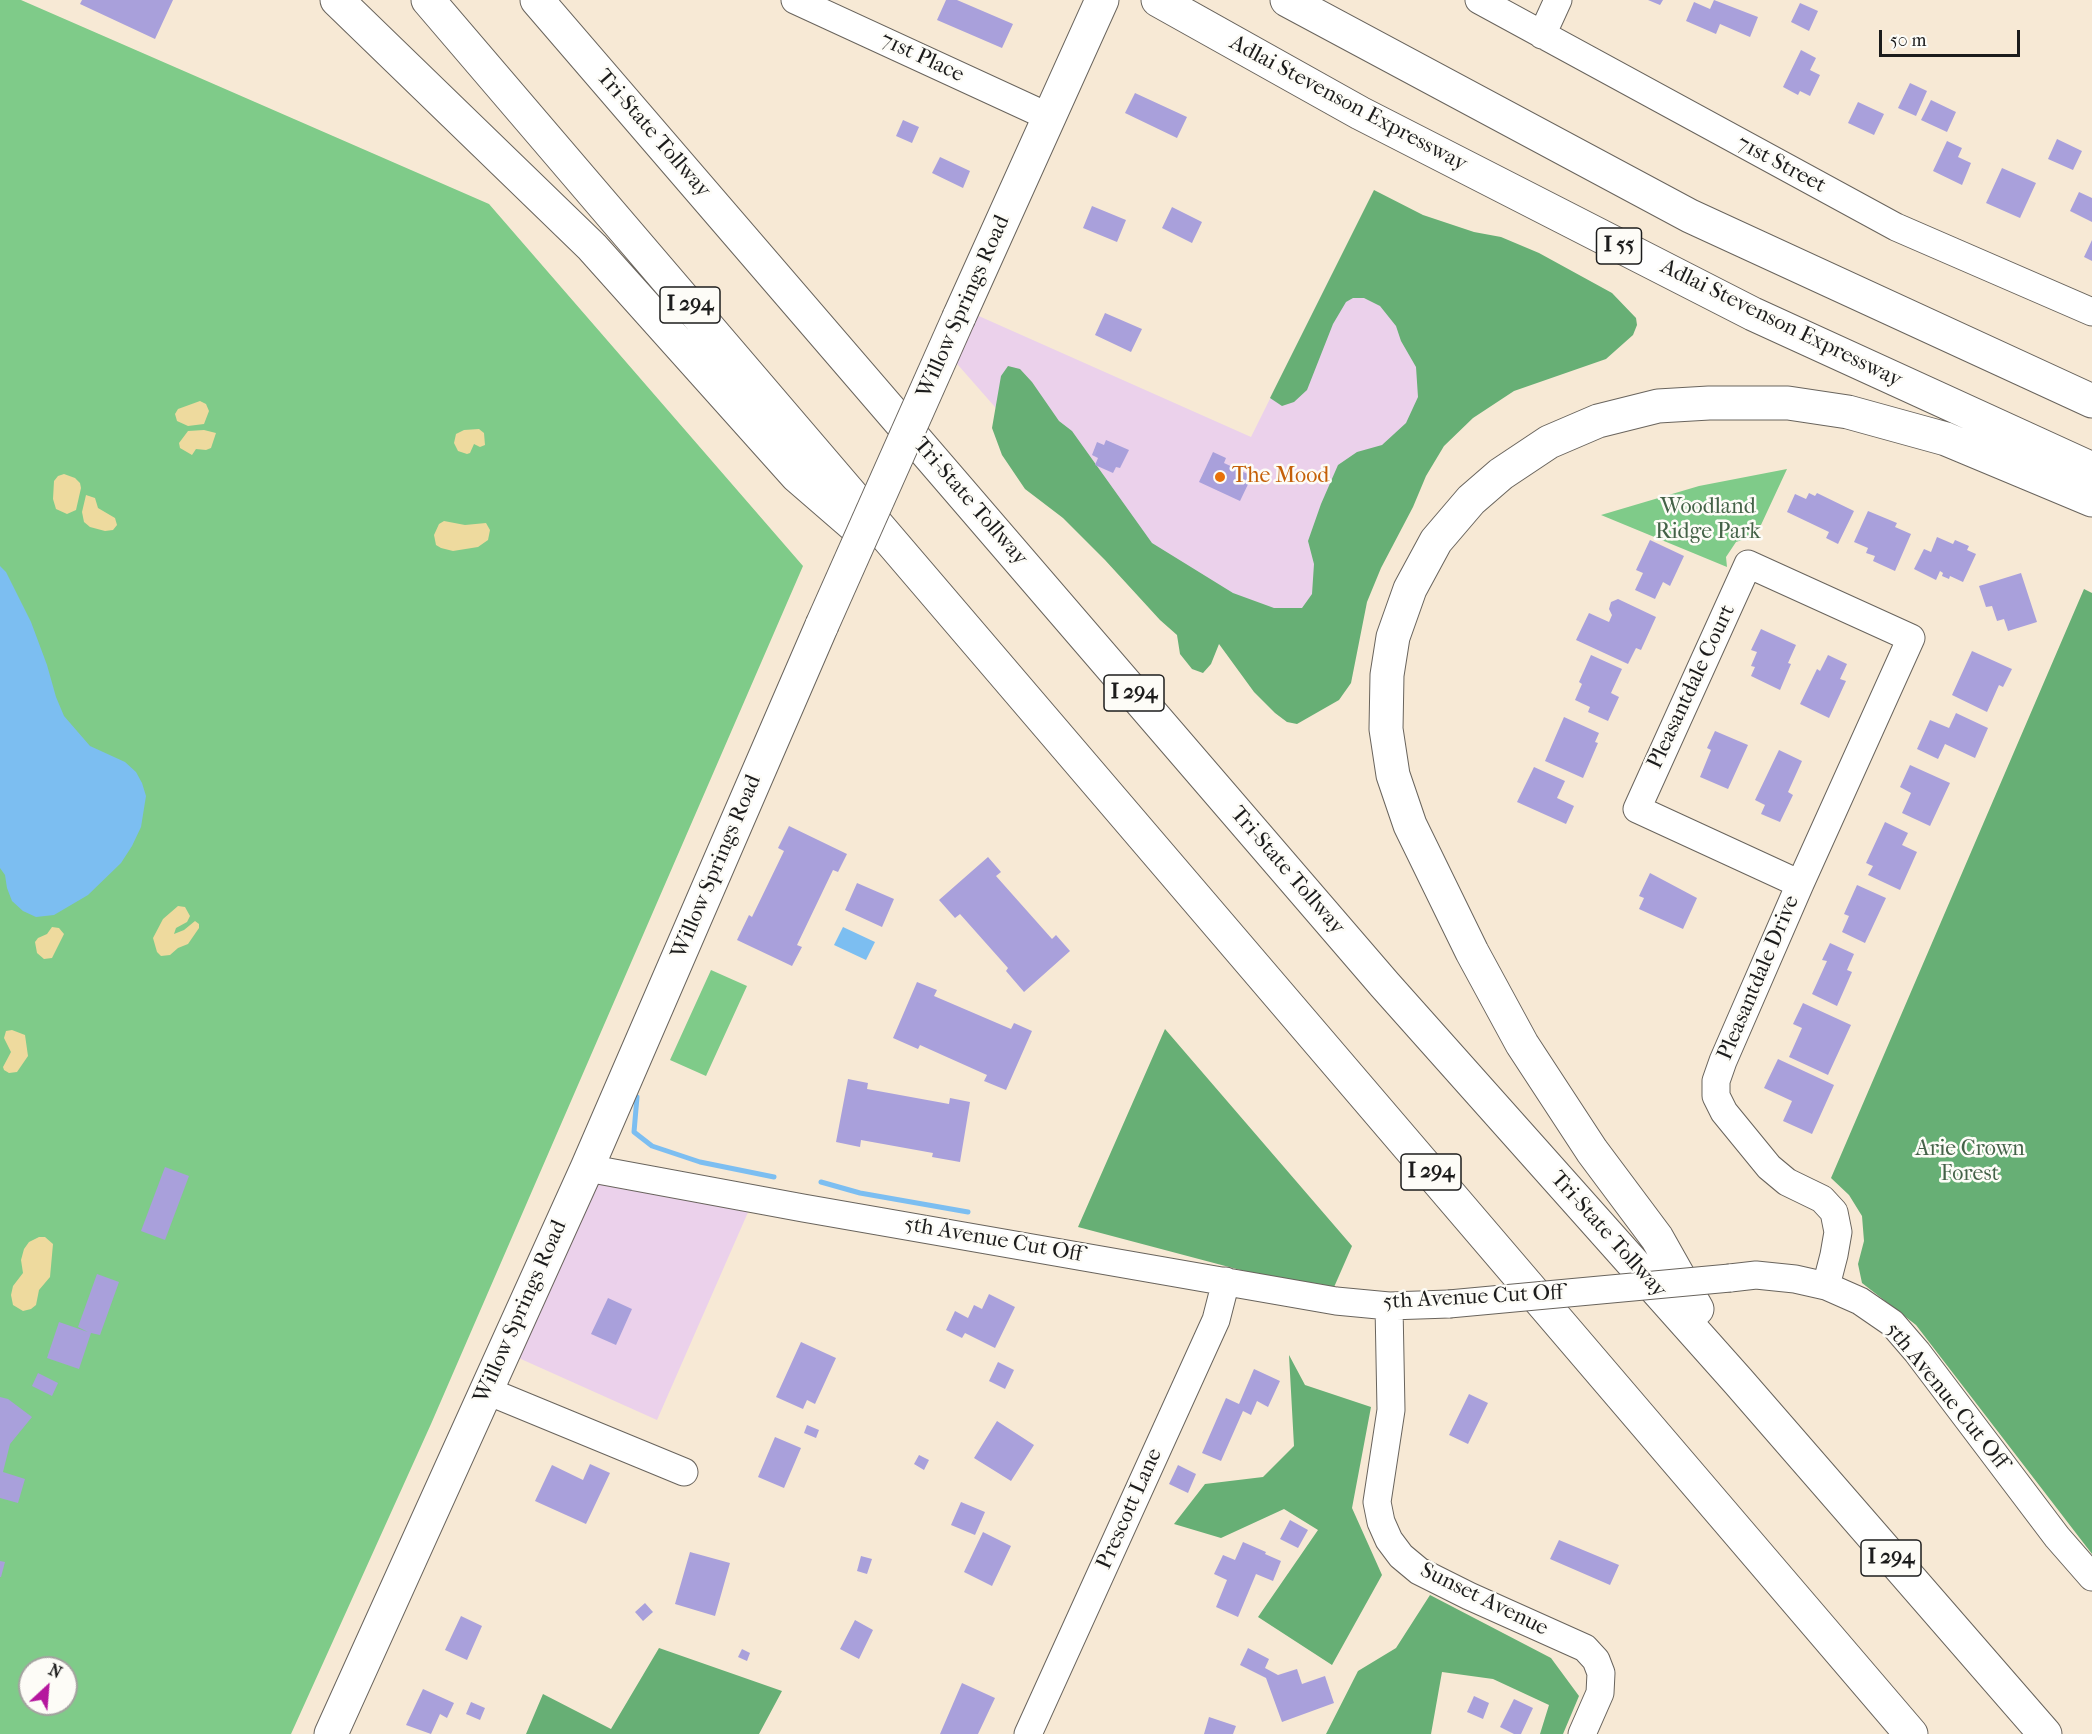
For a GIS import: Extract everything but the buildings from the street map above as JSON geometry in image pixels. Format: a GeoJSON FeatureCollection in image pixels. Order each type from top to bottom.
{"type":"FeatureCollection","features":[{"type":"Feature","properties":{"kind":"main road"},"geometry":{"type":"LineString","coordinates":[[337,0],[592,247],[797,476],[951,610]]}},
{"type":"Feature","properties":{"kind":"main road","name":"I 294"},"geometry":{"type":"LineString","coordinates":[[428,0],[1911,1734]]}},
{"type":"Feature","properties":{"kind":"main road","name":"Tri-State Tollway"},"geometry":{"type":"LineString","coordinates":[[537,0],[1385,985],[1738,1382],[2045,1734]]}},
{"type":"Feature","properties":{"kind":"main road","name":"Willow Springs Road"},"geometry":{"type":"LineString","coordinates":[[331,1734],[587,1168],[822,625],[1102,0]]}},
{"type":"Feature","properties":{"kind":"main road","name":"Adlai Stevenson Expressway"},"geometry":{"type":"LineString","coordinates":[[1158,0],[1360,113],[1753,314],[2092,469]]}},
{"type":"Feature","properties":{"kind":"main road","name":"I 55"},"geometry":{"type":"LineString","coordinates":[[1287,0],[1690,216],[2092,401]]}},
{"type":"Feature","properties":{"kind":"main road"},"geometry":{"type":"LineString","coordinates":[[1738,1382],[1657,1238],[1592,1151],[1522,1044],[1472,952],[1410,825],[1393,775],[1386,729],[1387,675],[1393,637],[1410,589],[1436,541],[1471,500],[1502,474],[1549,442],[1599,421],[1658,406],[1709,403],[1788,403],[1848,412],[1946,439],[2092,500]]}},
{"type":"Feature","properties":{"kind":"street","name":"71st Place"},"geometry":{"type":"LineString","coordinates":[[795,0],[1049,117]]}},
{"type":"Feature","properties":{"kind":"street","name":"71st Street"},"geometry":{"type":"LineString","coordinates":[[1479,0],[1896,227],[2092,312]]}},
{"type":"Feature","properties":{"kind":"street"},"geometry":{"type":"LineString","coordinates":[[1542,35],[1558,0]]}},
{"type":"Feature","properties":{"kind":"street","name":"Pleasantdale Court"},"geometry":{"type":"LineString","coordinates":[[1800,884],[1637,809],[1748,564],[1911,638]]}},
{"type":"Feature","properties":{"kind":"street","name":"Pleasantdale Drive"},"geometry":{"type":"LineString","coordinates":[[1826,1286],[1838,1232],[1834,1212],[1822,1198],[1787,1182],[1769,1167],[1724,1112],[1716,1096],[1716,1081],[1722,1061],[1911,638]]}},
{"type":"Feature","properties":{"kind":"street","name":"5th Avenue Cut Off"},"geometry":{"type":"LineString","coordinates":[[587,1168],[1335,1301],[1389,1306],[1449,1304],[1756,1275],[1795,1279],[1826,1286],[1860,1301],[1892,1323],[1917,1352],[2057,1537],[2092,1576]]}},
{"type":"Feature","properties":{"kind":"street","name":"Prescott Lane"},"geometry":{"type":"LineString","coordinates":[[1028,1734],[1216,1320],[1226,1281]]}},
{"type":"Feature","properties":{"kind":"street","name":"Sunset Avenue"},"geometry":{"type":"LineString","coordinates":[[1389,1306],[1391,1410],[1377,1502],[1381,1522],[1389,1540],[1401,1556],[1419,1571],[1585,1648],[1596,1660],[1601,1673],[1600,1693],[1582,1734]]}},
{"type":"Feature","properties":{"kind":"street"},"geometry":{"type":"LineString","coordinates":[[485,1390],[684,1472]]}},
{"type":"Feature","properties":{"kind":"shaded area"},"geometry":{"type":"Polygon","coordinates":[[[1332,274],[1475,347],[1310,663],[1233,634],[1206,647],[951,357],[972,313],[1251,437],[1332,274]]]}},
{"type":"Feature","properties":{"kind":"shaded area"},"geometry":{"type":"Polygon","coordinates":[[[594,1175],[749,1210],[657,1420],[512,1355],[594,1175]]]}},
{"type":"Feature","properties":{"kind":"green space"},"geometry":{"type":"Polygon","coordinates":[[[0,0],[21,0],[489,204],[803,566],[431,1424],[291,1734],[0,1734],[0,0]]]}},
{"type":"Feature","properties":{"kind":"green space"},"geometry":{"type":"Polygon","coordinates":[[[1374,190],[1423,215],[1474,232],[1501,237],[1539,253],[1612,293],[1636,318],[1637,325],[1633,335],[1606,359],[1514,391],[1473,418],[1444,446],[1426,476],[1367,602],[1351,683],[1339,700],[1297,724],[1287,722],[1254,692],[1219,644],[1211,664],[1203,673],[1192,669],[1180,654],[1177,635],[1063,518],[1025,489],[1002,455],[992,428],[1001,376],[1008,366],[1020,369],[1032,382],[1059,421],[1072,431],[1152,543],[1233,593],[1274,608],[1302,608],[1312,594],[1314,564],[1308,541],[1338,465],[1357,452],[1382,445],[1406,423],[1418,397],[1416,367],[1401,341],[1396,326],[1380,306],[1364,298],[1353,298],[1346,302],[1333,324],[1307,390],[1294,402],[1282,406],[1270,398],[1374,190]]]}},
{"type":"Feature","properties":{"kind":"green space","name":"Woodland Ridge Park"},"geometry":{"type":"Polygon","coordinates":[[[1787,469],[1754,540],[1745,539],[1736,542],[1726,557],[1727,567],[1601,515],[1699,486],[1787,469]]]}},
{"type":"Feature","properties":{"kind":"green space","name":"Arie Crown Forest"},"geometry":{"type":"Polygon","coordinates":[[[2084,589],[2092,593],[2092,1554],[1916,1325],[1862,1283],[1858,1264],[1864,1241],[1862,1216],[1849,1195],[1831,1178],[2084,589]]]}},
{"type":"Feature","properties":{"kind":"green space"},"geometry":{"type":"Polygon","coordinates":[[[711,970],[747,986],[706,1076],[670,1060],[711,970]]]}},
{"type":"Feature","properties":{"kind":"green space"},"geometry":{"type":"Polygon","coordinates":[[[1165,1029],[1352,1246],[1331,1294],[1078,1227],[1165,1029]]]}},
{"type":"Feature","properties":{"kind":"green space"},"geometry":{"type":"Polygon","coordinates":[[[1289,1355],[1305,1385],[1371,1407],[1352,1508],[1382,1575],[1332,1665],[1258,1617],[1318,1530],[1284,1509],[1221,1538],[1174,1524],[1205,1484],[1263,1477],[1294,1446],[1289,1355]]]}},
{"type":"Feature","properties":{"kind":"green space"},"geometry":{"type":"Polygon","coordinates":[[[1430,1595],[1551,1658],[1579,1696],[1563,1734],[1540,1734],[1549,1705],[1493,1679],[1442,1672],[1431,1734],[1326,1734],[1358,1671],[1396,1648],[1430,1595]]]}},
{"type":"Feature","properties":{"kind":"green space"},"geometry":{"type":"Polygon","coordinates":[[[659,1648],[782,1691],[759,1734],[526,1734],[543,1694],[611,1729],[659,1648]]]}},
{"type":"Feature","properties":{"kind":"sand"},"geometry":{"type":"Polygon","coordinates":[[[200,401],[206,404],[209,411],[204,424],[188,426],[177,421],[175,414],[178,409],[200,401]]]}},
{"type":"Feature","properties":{"kind":"sand"},"geometry":{"type":"Polygon","coordinates":[[[479,429],[484,433],[485,445],[480,447],[474,444],[470,453],[467,454],[458,451],[454,443],[456,434],[464,430],[479,429]]]}},
{"type":"Feature","properties":{"kind":"sand"},"geometry":{"type":"Polygon","coordinates":[[[204,430],[216,433],[211,448],[196,449],[192,455],[180,448],[179,443],[188,431],[204,430]]]}},
{"type":"Feature","properties":{"kind":"sand"},"geometry":{"type":"Polygon","coordinates":[[[64,474],[75,478],[81,488],[76,510],[67,514],[56,509],[53,499],[54,481],[58,476],[64,474]]]}},
{"type":"Feature","properties":{"kind":"sand"},"geometry":{"type":"Polygon","coordinates":[[[86,495],[95,498],[98,508],[115,518],[117,525],[113,530],[105,531],[90,527],[84,522],[82,512],[86,495]]]}},
{"type":"Feature","properties":{"kind":"sand"},"geometry":{"type":"Polygon","coordinates":[[[444,521],[465,525],[486,523],[490,530],[488,540],[478,547],[453,551],[441,548],[436,545],[434,535],[439,524],[444,521]]]}},
{"type":"Feature","properties":{"kind":"sand"},"geometry":{"type":"Polygon","coordinates":[[[178,906],[185,907],[190,916],[187,922],[176,928],[174,934],[184,930],[195,921],[199,924],[199,928],[188,944],[178,948],[170,955],[161,956],[157,952],[153,938],[163,919],[178,906]]]}},
{"type":"Feature","properties":{"kind":"sand"},"geometry":{"type":"Polygon","coordinates":[[[52,927],[59,928],[64,934],[52,958],[44,959],[37,953],[35,942],[47,934],[52,927]]]}},
{"type":"Feature","properties":{"kind":"sand"},"geometry":{"type":"Polygon","coordinates":[[[12,1030],[25,1035],[28,1056],[17,1072],[9,1073],[3,1067],[11,1052],[4,1038],[6,1031],[12,1030]]]}},
{"type":"Feature","properties":{"kind":"sand"},"geometry":{"type":"Polygon","coordinates":[[[45,1237],[53,1244],[50,1277],[39,1290],[36,1305],[23,1311],[13,1305],[11,1295],[13,1286],[23,1273],[21,1260],[24,1249],[29,1242],[45,1237]]]}},
{"type":"Feature","properties":{"kind":"water"},"geometry":{"type":"Polygon","coordinates":[[[0,566],[6,572],[31,622],[64,716],[90,746],[125,762],[136,772],[146,796],[141,827],[121,863],[88,895],[54,915],[36,917],[23,911],[12,901],[5,875],[0,868],[0,566]]]}},
{"type":"Feature","properties":{"kind":"water"},"geometry":{"type":"Polygon","coordinates":[[[843,927],[875,942],[866,960],[834,945],[843,927]]]}},
{"type":"Feature","properties":{"kind":"waterway"},"geometry":{"type":"LineString","coordinates":[[637,1097],[634,1132],[652,1146],[700,1162],[774,1177]]}},
{"type":"Feature","properties":{"kind":"waterway"},"geometry":{"type":"LineString","coordinates":[[821,1182],[860,1193],[968,1212]]}},
{"type":"Feature","properties":{"kind":"place","name":"The Mood"},"geometry":{"type":"Point","coordinates":[1220,477]}}]}
